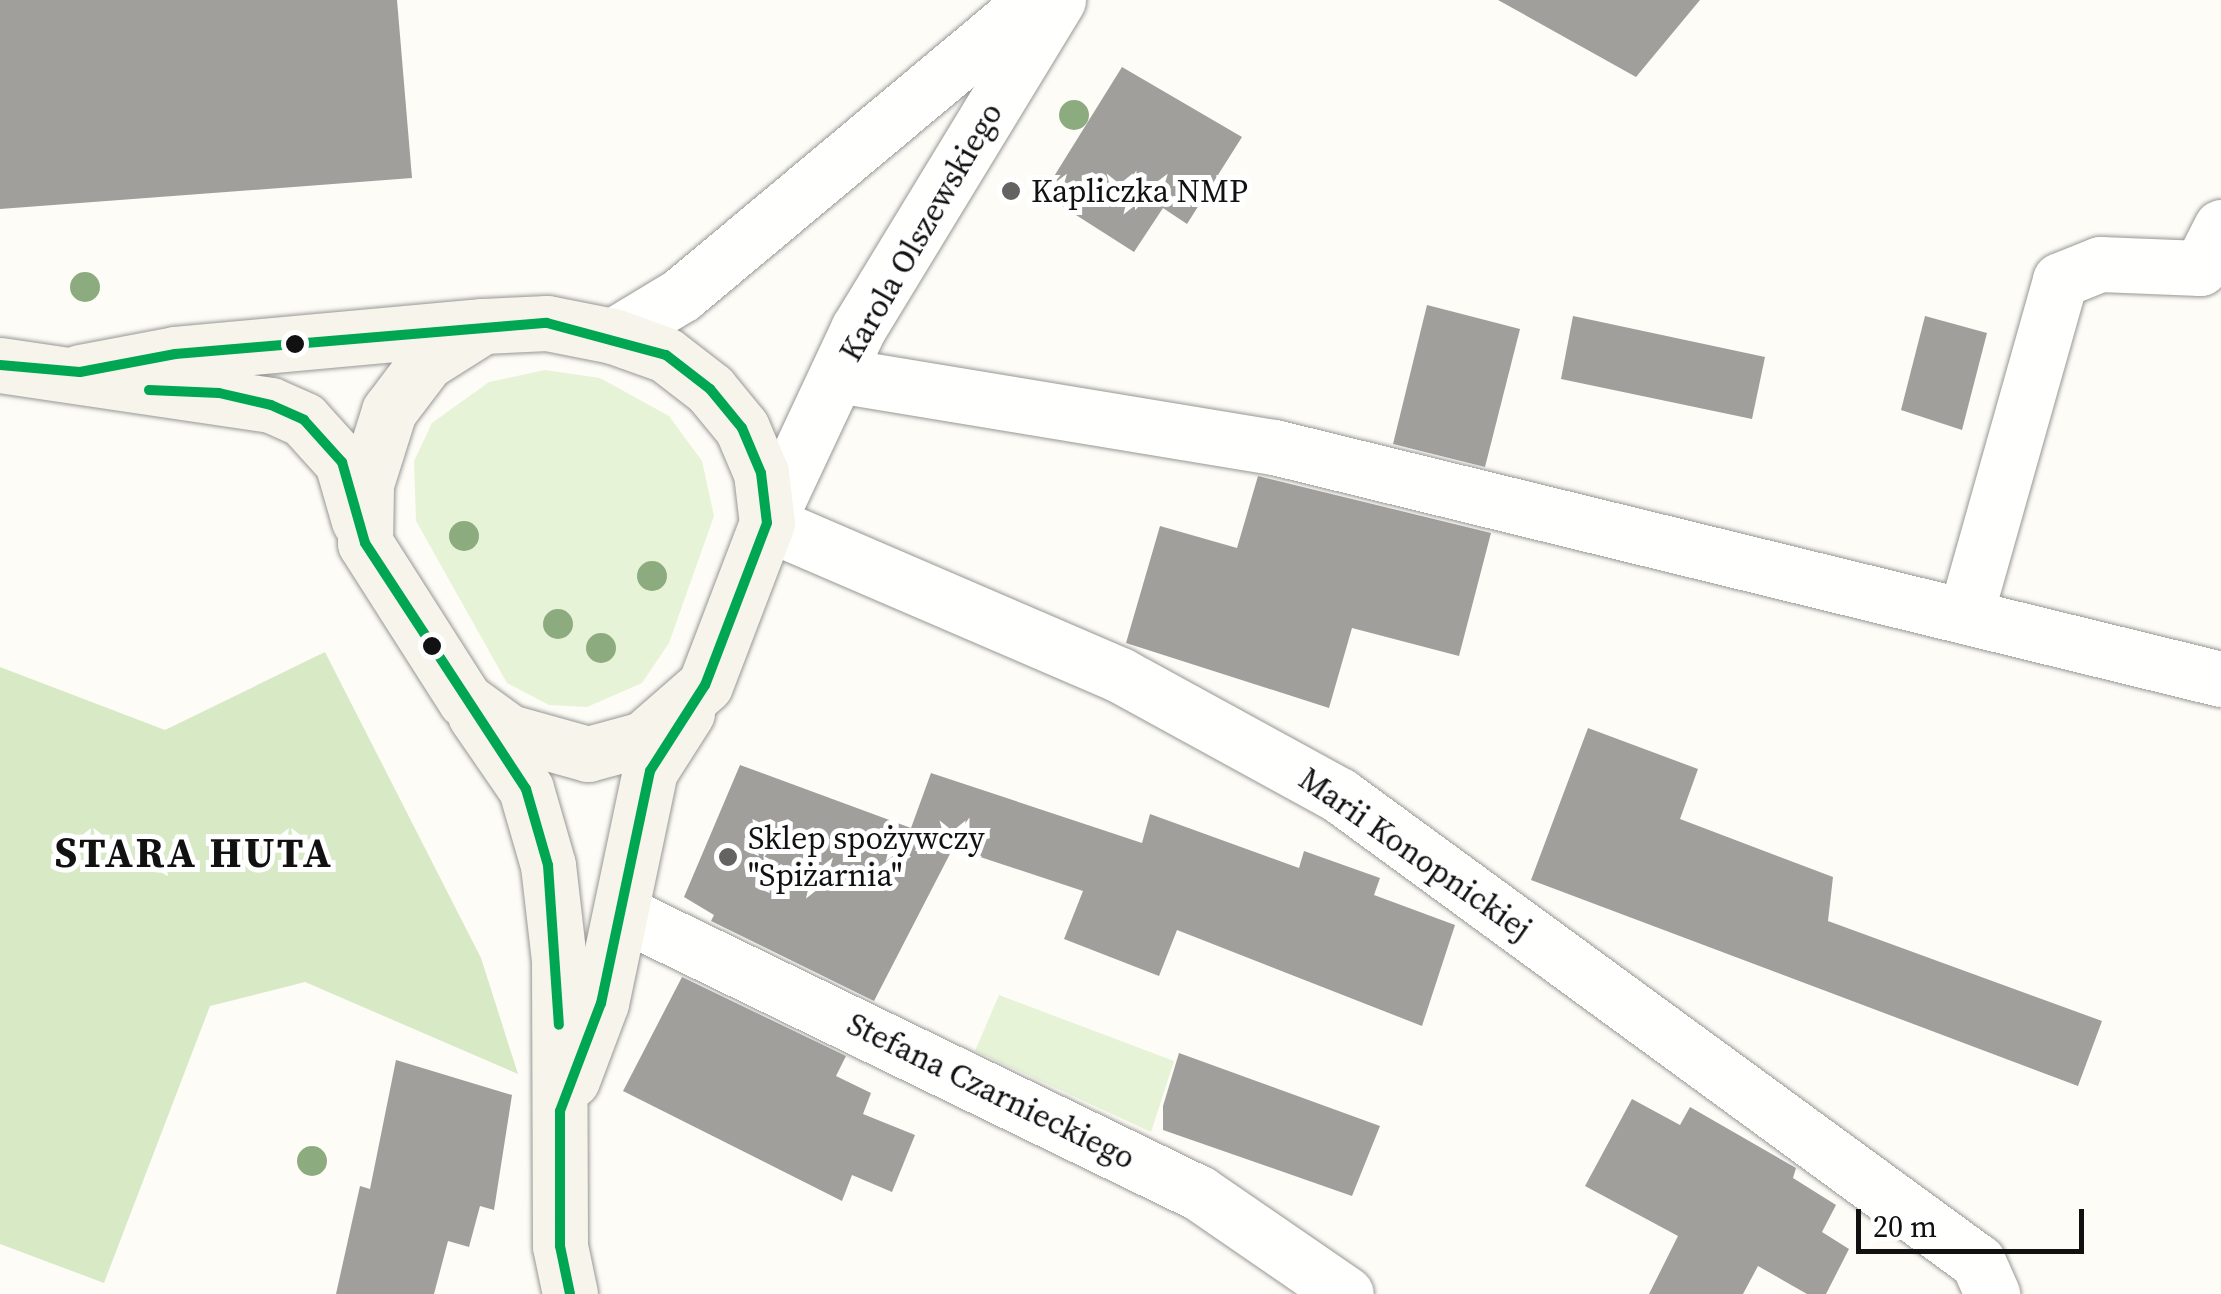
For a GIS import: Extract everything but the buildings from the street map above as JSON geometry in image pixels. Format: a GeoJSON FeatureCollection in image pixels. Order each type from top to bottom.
{"type":"FeatureCollection","features":[{"type":"Feature","properties":{"kind":"street","name":"Karola Olszewskiego"},"geometry":{"type":"LineString","coordinates":[[613,336],[681,296],[1034,0]]}},
{"type":"Feature","properties":{"kind":"street","name":"Karola Olszewskiego"},"geometry":{"type":"LineString","coordinates":[[767,523],[858,328],[1058,0]]}},
{"type":"Feature","properties":{"kind":"street"},"geometry":{"type":"LineString","coordinates":[[1965,616],[2060,280],[2100,264],[2200,268],[2221,227]]}},
{"type":"Feature","properties":{"kind":"street"},"geometry":{"type":"LineString","coordinates":[[80,372],[176,354],[483,326],[547,324],[613,336],[666,355],[710,389],[742,428],[761,474],[767,523],[705,685],[650,771],[601,1003],[560,1110]]}},
{"type":"Feature","properties":{"kind":"street"},"geometry":{"type":"LineString","coordinates":[[365,543],[366,484],[388,412],[426,362],[483,326]]}},
{"type":"Feature","properties":{"kind":"street"},"geometry":{"type":"LineString","coordinates":[[0,365],[80,372],[152,391],[236,397],[304,420],[342,462],[365,543],[526,788],[548,865],[559,960],[558,1212],[570,1294]]}},
{"type":"Feature","properties":{"kind":"street"},"geometry":{"type":"LineString","coordinates":[[838,375],[1274,446],[2221,679]]}},
{"type":"Feature","properties":{"kind":"street","name":"Marii Konopnickiej"},"geometry":{"type":"LineString","coordinates":[[767,523],[1120,675],[1340,795],[1978,1262],[1992,1294]]}},
{"type":"Feature","properties":{"kind":"street"},"geometry":{"type":"LineString","coordinates":[[465,700],[509,732],[588,754],[643,739],[705,685]]}},
{"type":"Feature","properties":{"kind":"street"},"geometry":{"type":"LineString","coordinates":[[548,865],[566,885],[622,913]]}},
{"type":"Feature","properties":{"kind":"street","name":"Stefana Czarnieckiego"},"geometry":{"type":"LineString","coordinates":[[622,913],[1199,1193],[1346,1294]]}},
{"type":"Feature","properties":{"kind":"green space"},"geometry":{"type":"Polygon","coordinates":[[[545,370],[600,378],[669,416],[702,461],[714,516],[669,643],[642,683],[587,707],[549,705],[507,683],[416,521],[414,461],[432,423],[489,382],[545,370]]]}},
{"type":"Feature","properties":{"kind":"green space"},"geometry":{"type":"Polygon","coordinates":[[[325,652],[481,958],[518,1074],[305,982],[210,1006],[104,1283],[0,1244],[0,667],[165,730],[325,652]]]}},
{"type":"Feature","properties":{"kind":"green space"},"geometry":{"type":"Polygon","coordinates":[[[999,995],[1174,1061],[1151,1132],[975,1051],[999,995]]]}},
{"type":"Feature","properties":{"kind":"transit line"},"geometry":{"type":"LineString","coordinates":[[0,365],[80,372],[175,354],[547,323],[666,355],[710,389],[742,428],[761,473],[767,523],[705,685],[650,771],[601,1003],[560,1111],[560,1246],[570,1294]]}},
{"type":"Feature","properties":{"kind":"transit line"},"geometry":{"type":"LineString","coordinates":[[149,390],[219,393],[271,405],[304,420],[342,462],[365,543],[526,789],[548,865],[559,1025]]}},
{"type":"Feature","properties":{"kind":"place","name":"Kapliczka NMP"},"geometry":{"type":"Point","coordinates":[1011,191]}},
{"type":"Feature","properties":{"kind":"place","name":"Sklep spożywczy \"Spiżarnia\""},"geometry":{"type":"Point","coordinates":[728,857]}},
{"type":"Feature","properties":{"kind":"district","name":"STARA HUTA"},"geometry":{"type":"Point","coordinates":[194,852]}}]}
